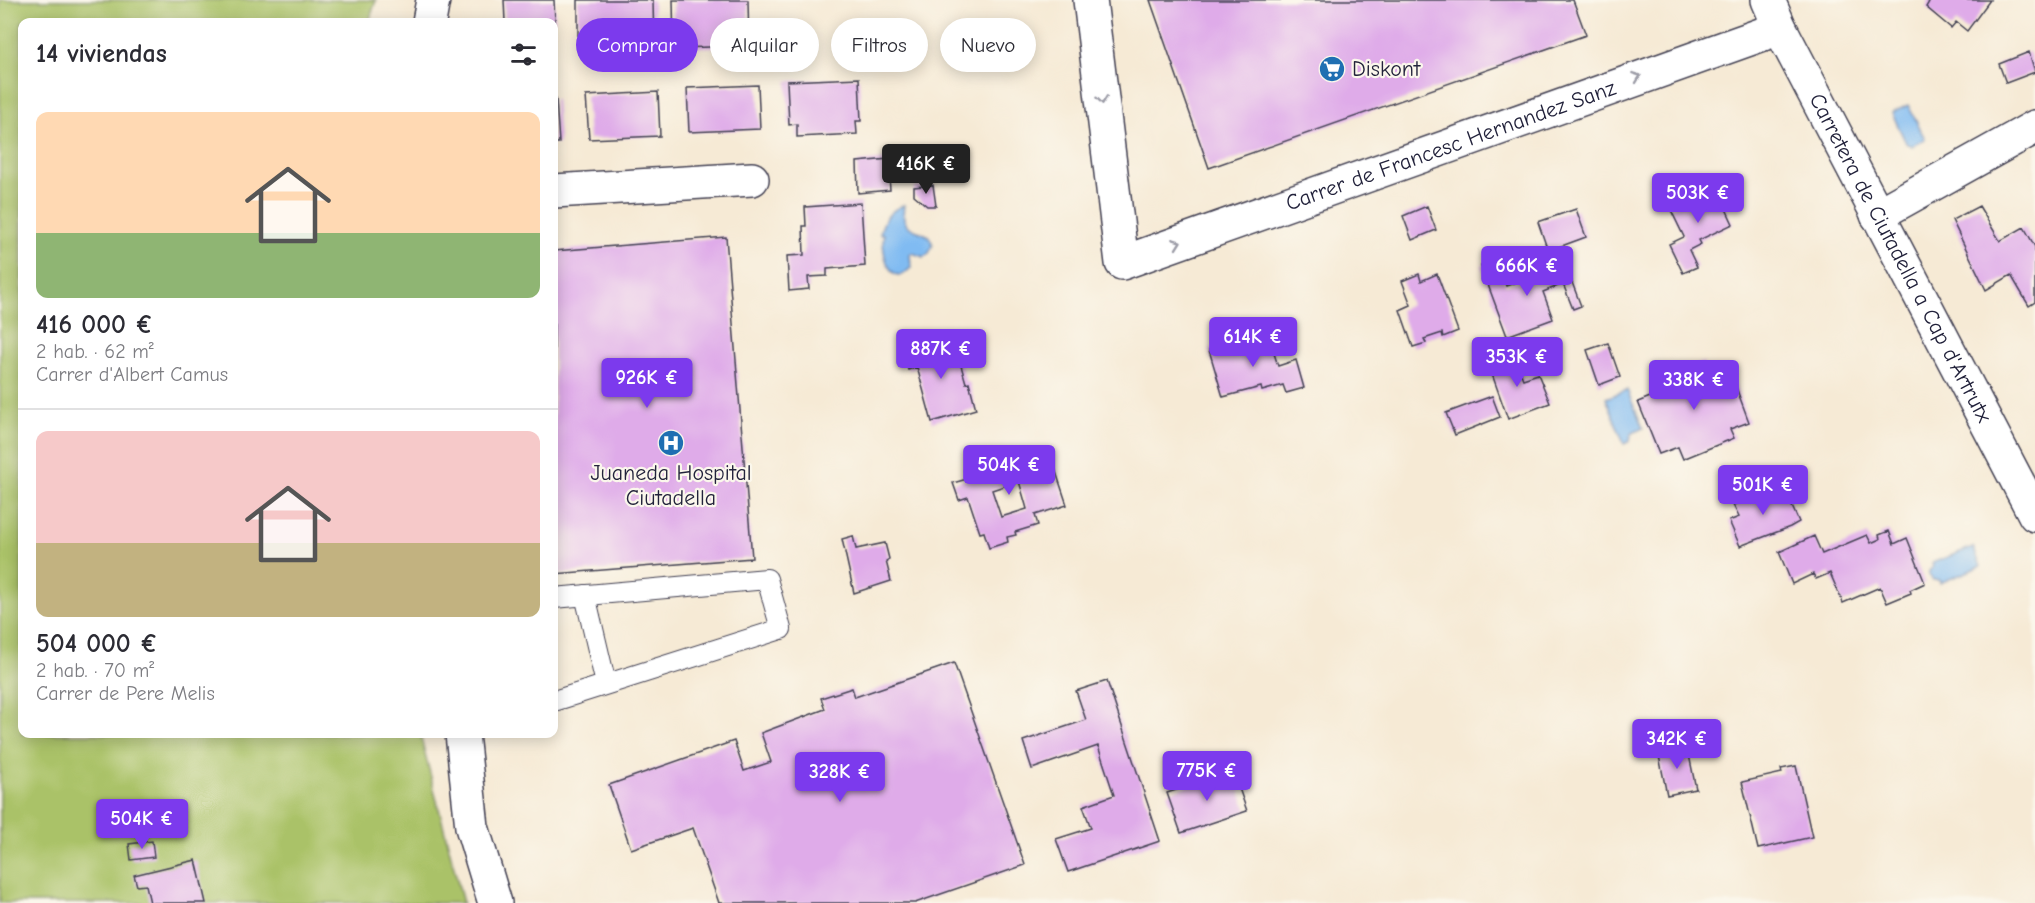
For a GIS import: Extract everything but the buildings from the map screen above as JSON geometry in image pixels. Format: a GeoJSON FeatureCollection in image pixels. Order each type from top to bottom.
{"type":"FeatureCollection","features":[{"type":"Feature","properties":{"kind":"street"},"geometry":{"type":"LineString","coordinates":[[430,18],[433,0]]}},
{"type":"Feature","properties":{"kind":"street","name":"Carrer de Francesc Hernandez Sanz"},"geometry":{"type":"LineString","coordinates":[[1090,0],[1122,263],[1774,14]]}},
{"type":"Feature","properties":{"kind":"street","name":"Carretera de Ciutadella a Cap d'Artrutx"},"geometry":{"type":"LineString","coordinates":[[1774,14],[2035,515]]}},
{"type":"Feature","properties":{"kind":"street"},"geometry":{"type":"LineString","coordinates":[[1877,215],[2035,127]]}},
{"type":"Feature","properties":{"kind":"street"},"geometry":{"type":"LineString","coordinates":[[558,191],[752,179]]}},
{"type":"Feature","properties":{"kind":"street"},"geometry":{"type":"LineString","coordinates":[[462,738],[472,827],[495,903]]}},
{"type":"Feature","properties":{"kind":"lane"},"geometry":{"type":"LineString","coordinates":[[558,598],[767,579],[780,629],[558,700]]}},
{"type":"Feature","properties":{"kind":"lane"},"geometry":{"type":"LineString","coordinates":[[585,595],[606,684]]}},
{"type":"Feature","properties":{"kind":"green space"},"geometry":{"type":"Polygon","coordinates":[[[0,0],[376,0],[370,18],[18,18],[18,738],[421,738],[463,903],[0,903],[0,0]]]}},
{"type":"Feature","properties":{"kind":"water"},"geometry":{"type":"Polygon","coordinates":[[[1908,105],[1925,139],[1912,146],[1906,143],[1892,113],[1908,105]]]}},
{"type":"Feature","properties":{"kind":"water"},"geometry":{"type":"Polygon","coordinates":[[[904,205],[903,213],[906,224],[929,236],[933,245],[924,257],[910,254],[911,267],[898,275],[889,267],[884,250],[884,234],[880,234],[888,216],[904,205]]]}},
{"type":"Feature","properties":{"kind":"water"},"geometry":{"type":"Polygon","coordinates":[[[1627,390],[1643,428],[1631,434],[1630,441],[1624,444],[1606,398],[1627,390]]]}},
{"type":"Feature","properties":{"kind":"water"},"geometry":{"type":"Polygon","coordinates":[[[1973,547],[1981,566],[1940,583],[1939,580],[1933,580],[1929,575],[1933,567],[1932,563],[1973,547]]]}},
{"type":"Feature","properties":{"kind":"place","name":"Diskont"},"geometry":{"type":"Point","coordinates":[1332,69]}},
{"type":"Feature","properties":{"kind":"place","name":"Juaneda Hospital Ciutadella"},"geometry":{"type":"Point","coordinates":[671,443]}}]}
